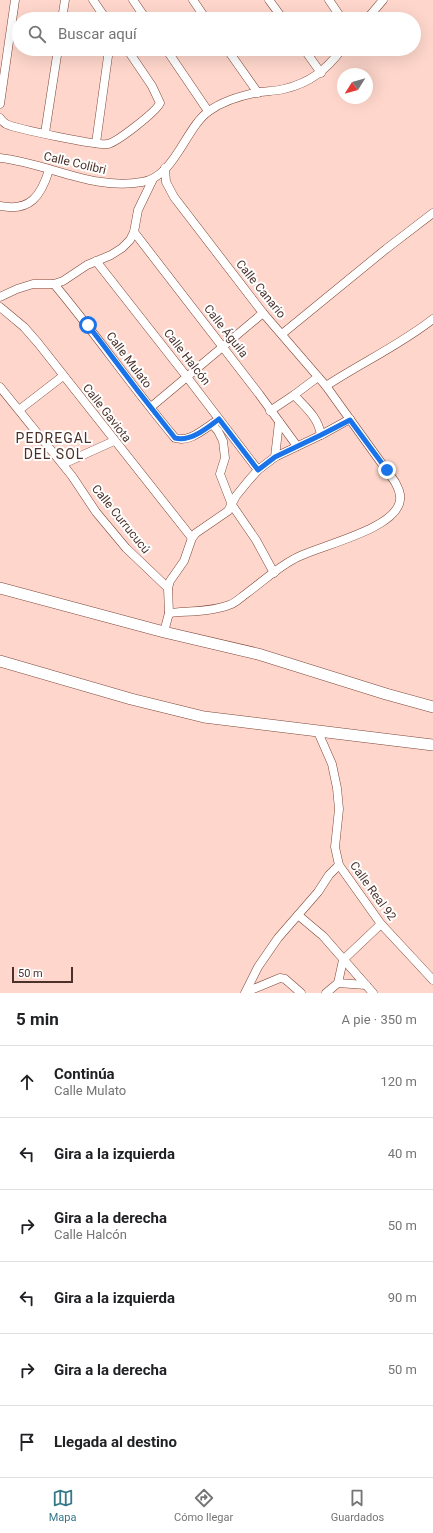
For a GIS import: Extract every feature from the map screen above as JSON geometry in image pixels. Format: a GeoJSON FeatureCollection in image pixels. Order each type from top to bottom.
{"type":"FeatureCollection","features":[{"type":"Feature","properties":{"kind":"street"},"geometry":{"type":"LineString","coordinates":[[13,12],[15,0]]}},
{"type":"Feature","properties":{"kind":"street"},"geometry":{"type":"LineString","coordinates":[[63,12],[65,0]]}},
{"type":"Feature","properties":{"kind":"street"},"geometry":{"type":"LineString","coordinates":[[93,0],[101,12]]}},
{"type":"Feature","properties":{"kind":"street"},"geometry":{"type":"LineString","coordinates":[[133,0],[141,12]]}},
{"type":"Feature","properties":{"kind":"street"},"geometry":{"type":"LineString","coordinates":[[193,0],[201,12]]}},
{"type":"Feature","properties":{"kind":"street"},"geometry":{"type":"LineString","coordinates":[[269,0],[278,12]]}},
{"type":"Feature","properties":{"kind":"street"},"geometry":{"type":"LineString","coordinates":[[329,0],[337,12]]}},
{"type":"Feature","properties":{"kind":"street"},"geometry":{"type":"LineString","coordinates":[[373,12],[383,0]]}},
{"type":"Feature","properties":{"kind":"street"},"geometry":{"type":"LineString","coordinates":[[0,104],[12,21]]}},
{"type":"Feature","properties":{"kind":"street"},"geometry":{"type":"LineString","coordinates":[[45,133],[57,56]]}},
{"type":"Feature","properties":{"kind":"street"},"geometry":{"type":"LineString","coordinates":[[96,143],[108,56]]}},
{"type":"Feature","properties":{"kind":"street"},"geometry":{"type":"LineString","coordinates":[[0,119],[12,126],[45,133],[96,143],[106,144],[114,142],[153,112],[160,103],[155,90],[132,56]]}},
{"type":"Feature","properties":{"kind":"street"},"geometry":{"type":"LineString","coordinates":[[171,56],[208,111]]}},
{"type":"Feature","properties":{"kind":"street"},"geometry":{"type":"LineString","coordinates":[[232,56],[258,93]]}},
{"type":"Feature","properties":{"kind":"street"},"geometry":{"type":"LineString","coordinates":[[309,56],[321,73]]}},
{"type":"Feature","properties":{"kind":"street"},"geometry":{"type":"LineString","coordinates":[[0,297],[17,288],[33,284],[54,284],[63,281],[87,265],[111,255],[122,248],[130,240],[134,232],[138,210],[153,179],[165,168],[196,124],[208,111],[225,102],[258,93],[283,89],[312,78],[321,73],[337,56]]}},
{"type":"Feature","properties":{"kind":"street","name":"Calle Colibri"},"geometry":{"type":"LineString","coordinates":[[0,158],[23,162],[98,182],[114,184],[144,182],[153,179]]}},
{"type":"Feature","properties":{"kind":"street","name":"Calle Canario"},"geometry":{"type":"LineString","coordinates":[[165,168],[166,182],[174,197],[264,313],[326,386],[396,482],[400,493],[400,502],[396,510],[386,519],[347,540],[306,553],[274,573]]}},
{"type":"Feature","properties":{"kind":"street"},"geometry":{"type":"LineString","coordinates":[[0,206],[19,208],[29,203],[38,195],[44,186],[49,170]]}},
{"type":"Feature","properties":{"kind":"street"},"geometry":{"type":"LineString","coordinates":[[282,334],[386,249],[433,213]]}},
{"type":"Feature","properties":{"kind":"street","name":"Calle Águila"},"geometry":{"type":"LineString","coordinates":[[134,232],[297,446]]}},
{"type":"Feature","properties":{"kind":"street","name":"Calle Halcón"},"geometry":{"type":"LineString","coordinates":[[96,261],[258,470]]}},
{"type":"Feature","properties":{"kind":"street","name":"Calle Mulato"},"geometry":{"type":"LineString","coordinates":[[54,284],[175,438],[182,440],[191,438],[212,424]]}},
{"type":"Feature","properties":{"kind":"street","name":"Calle Gaviota"},"geometry":{"type":"LineString","coordinates":[[0,307],[24,327],[192,538]]}},
{"type":"Feature","properties":{"kind":"street"},"geometry":{"type":"LineString","coordinates":[[151,407],[264,313]]}},
{"type":"Feature","properties":{"kind":"street"},"geometry":{"type":"LineString","coordinates":[[326,386],[358,365],[390,348],[433,319]]}},
{"type":"Feature","properties":{"kind":"street"},"geometry":{"type":"LineString","coordinates":[[19,410],[63,376]]}},
{"type":"Feature","properties":{"kind":"street"},"geometry":{"type":"LineString","coordinates":[[270,410],[294,395],[318,377]]}},
{"type":"Feature","properties":{"kind":"street","name":"Calle Currucucú"},"geometry":{"type":"LineString","coordinates":[[0,386],[63,464],[96,512],[126,548],[168,588]]}},
{"type":"Feature","properties":{"kind":"street"},"geometry":{"type":"LineString","coordinates":[[294,395],[313,414],[317,421],[321,435]]}},
{"type":"Feature","properties":{"kind":"street"},"geometry":{"type":"LineString","coordinates":[[169,613],[219,609],[232,604],[274,573],[256,540],[243,524],[232,505],[220,474],[225,458],[223,441],[218,431],[212,424],[219,419]]}},
{"type":"Feature","properties":{"kind":"street"},"geometry":{"type":"LineString","coordinates":[[164,632],[169,613],[168,588],[170,581],[184,561],[192,538],[203,527],[228,511],[242,488],[258,470],[275,457],[350,420]]}},
{"type":"Feature","properties":{"kind":"street"},"geometry":{"type":"LineString","coordinates":[[275,457],[279,422]]}},
{"type":"Feature","properties":{"kind":"street"},"geometry":{"type":"LineString","coordinates":[[63,464],[114,441]]}},
{"type":"Feature","properties":{"kind":"street"},"geometry":{"type":"LineString","coordinates":[[0,588],[164,632],[231,647],[433,707]]}},
{"type":"Feature","properties":{"kind":"street"},"geometry":{"type":"LineString","coordinates":[[0,661],[131,699],[224,721],[433,746]]}},
{"type":"Feature","properties":{"kind":"street","name":"Calle Real 92"},"geometry":{"type":"LineString","coordinates":[[318,732],[332,764],[338,788],[339,809],[334,847],[339,865],[381,924],[433,980]]}},
{"type":"Feature","properties":{"kind":"street"},"geometry":{"type":"LineString","coordinates":[[245,993],[258,967],[278,938],[318,892],[329,875],[339,865]]}},
{"type":"Feature","properties":{"kind":"street"},"geometry":{"type":"LineString","coordinates":[[298,915],[323,936],[373,993]]}},
{"type":"Feature","properties":{"kind":"street"},"geometry":{"type":"LineString","coordinates":[[326,993],[338,983],[343,960],[381,924]]}},
{"type":"Feature","properties":{"kind":"street"},"geometry":{"type":"LineString","coordinates":[[245,993],[280,978],[285,979],[301,993]]}},
{"type":"Feature","properties":{"kind":"street"},"geometry":{"type":"LineString","coordinates":[[338,983],[366,985]]}},
{"type":"Feature","properties":{"kind":"district","name":"PEDREGAL DEL SOL"},"geometry":{"type":"Point","coordinates":[54,446]}},
{"type":"Feature","properties":{"kind":"route"},"geometry":{"type":"LineString","coordinates":[[88,325],[175,438],[182,440],[191,438],[219,419],[258,470],[275,457],[350,420],[387,470]]}}]}
